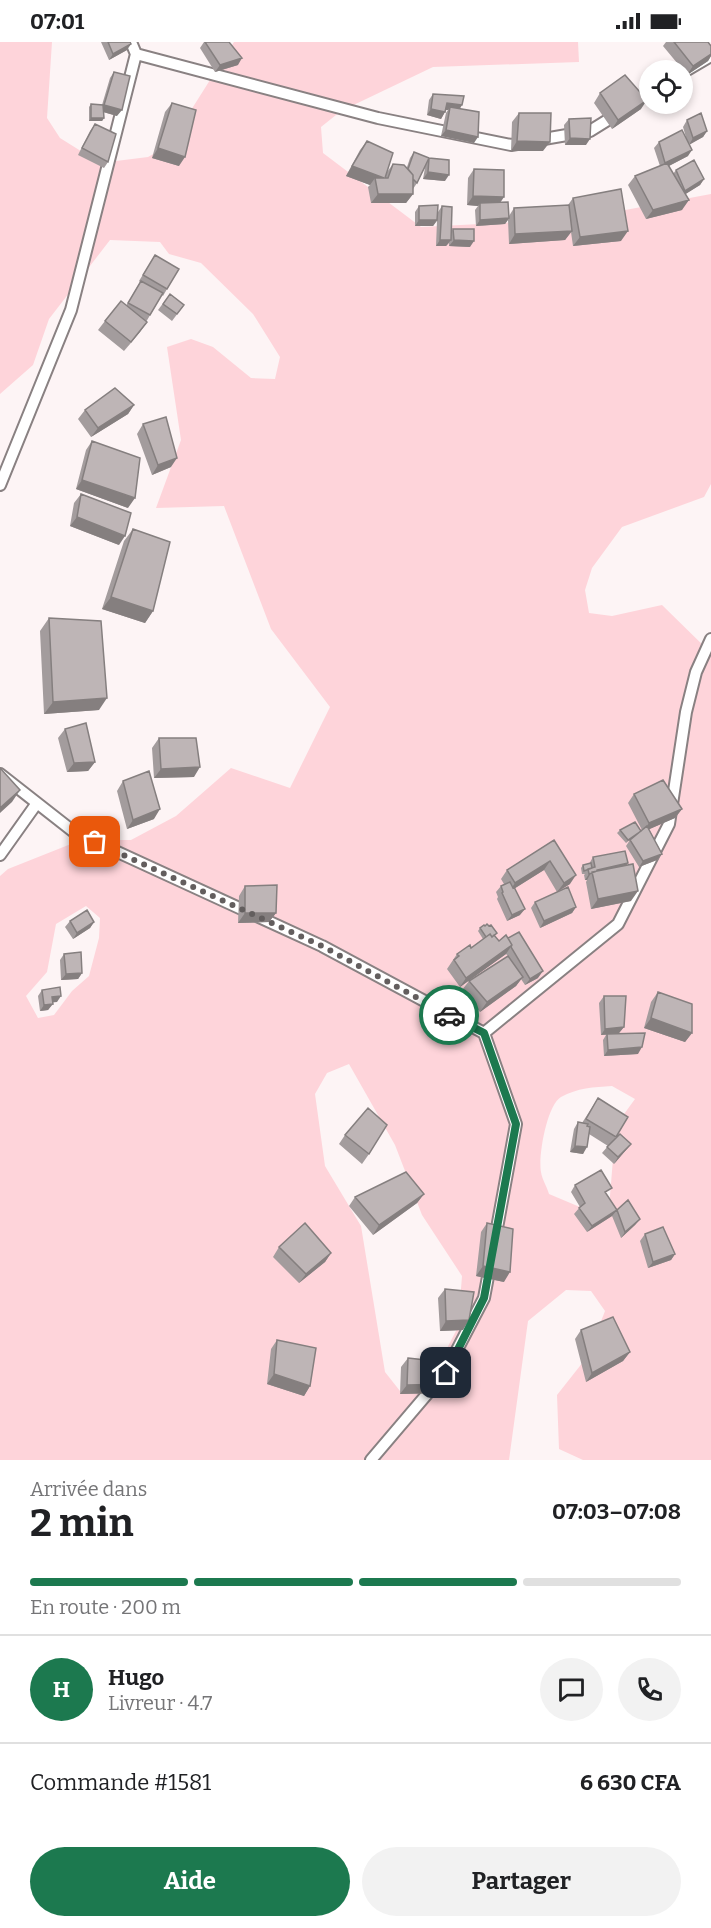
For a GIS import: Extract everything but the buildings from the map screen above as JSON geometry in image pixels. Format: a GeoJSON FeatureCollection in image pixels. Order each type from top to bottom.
{"type":"FeatureCollection","features":[{"type":"Feature","properties":{"kind":"street"},"geometry":{"type":"LineString","coordinates":[[0,485],[71,310],[136,54],[131,42]]}},
{"type":"Feature","properties":{"kind":"street"},"geometry":{"type":"LineString","coordinates":[[136,54],[378,118],[511,145],[590,131],[630,106]]}},
{"type":"Feature","properties":{"kind":"street"},"geometry":{"type":"LineString","coordinates":[[693,67],[711,56]]}},
{"type":"Feature","properties":{"kind":"street"},"geometry":{"type":"LineString","coordinates":[[484,1033],[618,924],[669,824],[686,712],[696,672],[711,639]]}},
{"type":"Feature","properties":{"kind":"street"},"geometry":{"type":"LineString","coordinates":[[0,774],[74,832],[322,946],[484,1033],[516,1124],[484,1298],[446,1373],[371,1460]]}},
{"type":"Feature","properties":{"kind":"street"},"geometry":{"type":"LineString","coordinates":[[0,855],[36,803]]}},
{"type":"Feature","properties":{"kind":"shaded area"},"geometry":{"type":"Polygon","coordinates":[[[0,42],[52,42],[47,118],[60,138],[100,163],[148,157],[169,145],[234,42],[578,42],[579,62],[433,67],[341,111],[321,127],[323,153],[421,227],[577,219],[711,194],[711,484],[704,497],[622,527],[592,568],[585,590],[589,613],[612,616],[662,605],[711,653],[711,1460],[583,1460],[559,1449],[557,1395],[587,1357],[605,1311],[591,1291],[566,1290],[528,1321],[509,1460],[0,1460],[0,876],[8,869],[81,840],[131,840],[176,816],[231,768],[290,788],[330,707],[271,629],[224,506],[156,508],[181,440],[167,347],[191,339],[213,347],[251,378],[275,379],[280,357],[253,314],[201,263],[169,254],[160,242],[110,240],[49,319],[33,365],[0,394],[0,42]],[[86,906],[56,924],[47,972],[26,996],[38,1018],[54,1015],[72,991],[89,976],[99,938],[100,918],[86,906]],[[349,1064],[327,1073],[315,1094],[325,1166],[361,1226],[385,1372],[400,1391],[425,1391],[458,1327],[462,1276],[422,1215],[395,1145],[349,1064]],[[612,1086],[567,1094],[556,1102],[542,1143],[540,1165],[549,1194],[587,1210],[609,1208],[615,1134],[619,1121],[635,1099],[612,1086]]]}},
{"type":"Feature","properties":{"kind":"way so far"},"geometry":{"type":"LineString","coordinates":[[95,842],[322,946],[449,1015]]}},
{"type":"Feature","properties":{"kind":"route"},"geometry":{"type":"LineString","coordinates":[[446,1373],[484,1298],[516,1124],[484,1033],[449,1015]]}}]}
